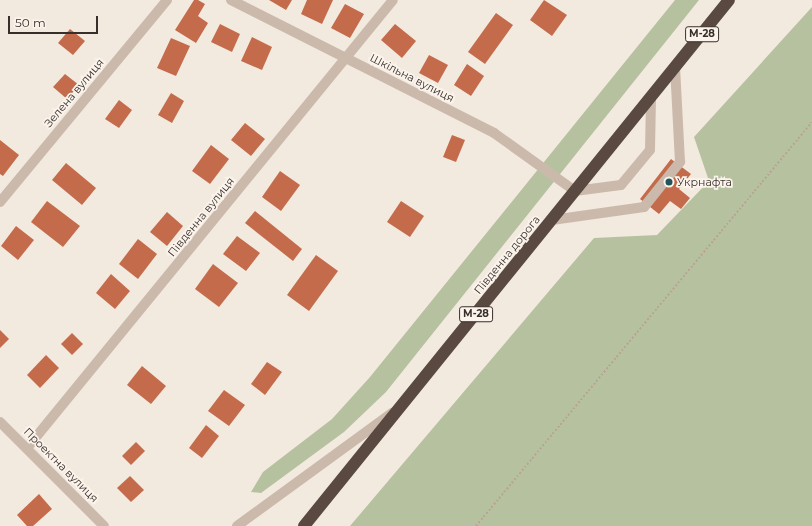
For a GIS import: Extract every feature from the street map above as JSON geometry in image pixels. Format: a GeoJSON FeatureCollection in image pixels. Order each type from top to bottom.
{"type":"FeatureCollection","features":[{"type":"Feature","properties":{"kind":"highway","name":"Південна дорога"},"geometry":{"type":"LineString","coordinates":[[304,526],[729,0]]}},
{"type":"Feature","properties":{"kind":"street","name":"Зелена вулиця"},"geometry":{"type":"LineString","coordinates":[[0,202],[167,0]]}},
{"type":"Feature","properties":{"kind":"street","name":"Шкільна вулиця"},"geometry":{"type":"LineString","coordinates":[[231,0],[494,134],[575,191]]}},
{"type":"Feature","properties":{"kind":"street","name":"Південна вулиця"},"geometry":{"type":"LineString","coordinates":[[27,448],[393,0]]}},
{"type":"Feature","properties":{"kind":"street"},"geometry":{"type":"LineString","coordinates":[[552,220],[644,207],[680,162],[675,68]]}},
{"type":"Feature","properties":{"kind":"street"},"geometry":{"type":"LineString","coordinates":[[575,191],[622,185],[650,150],[651,98]]}},
{"type":"Feature","properties":{"kind":"street"},"geometry":{"type":"LineString","coordinates":[[238,526],[400,407]]}},
{"type":"Feature","properties":{"kind":"street","name":"Проектна вулиця"},"geometry":{"type":"LineString","coordinates":[[0,422],[104,526]]}},
{"type":"Feature","properties":{"kind":"path"},"geometry":{"type":"LineString","coordinates":[[476,526],[812,122]]}},
{"type":"Feature","properties":{"kind":"green space"},"geometry":{"type":"Polygon","coordinates":[[[675,0],[699,0],[386,392],[344,432],[261,493],[251,492],[263,472],[332,419],[370,377],[675,0]]]}},
{"type":"Feature","properties":{"kind":"green space"},"geometry":{"type":"Polygon","coordinates":[[[812,7],[812,526],[350,526],[594,238],[657,235],[709,181],[694,137],[812,7]]]}},
{"type":"Feature","properties":{"kind":"building"},"geometry":{"type":"Polygon","coordinates":[[[194,0],[198,0],[205,4],[198,16],[208,23],[196,43],[175,30],[194,0]]]}},
{"type":"Feature","properties":{"kind":"building"},"geometry":{"type":"Polygon","coordinates":[[[269,0],[292,0],[286,10],[269,0]]]}},
{"type":"Feature","properties":{"kind":"building"},"geometry":{"type":"Polygon","coordinates":[[[307,0],[333,0],[322,24],[301,14],[307,0]]]}},
{"type":"Feature","properties":{"kind":"building"},"geometry":{"type":"Polygon","coordinates":[[[544,0],[567,15],[552,36],[530,20],[544,0]]]}},
{"type":"Feature","properties":{"kind":"building"},"geometry":{"type":"Polygon","coordinates":[[[345,4],[364,14],[350,38],[331,28],[345,4]]]}},
{"type":"Feature","properties":{"kind":"building"},"geometry":{"type":"Polygon","coordinates":[[[496,13],[513,25],[485,64],[468,52],[496,13]]]}},
{"type":"Feature","properties":{"kind":"building"},"geometry":{"type":"Polygon","coordinates":[[[220,24],[240,34],[232,52],[211,42],[220,24]]]}},
{"type":"Feature","properties":{"kind":"building"},"geometry":{"type":"Polygon","coordinates":[[[395,24],[416,41],[402,58],[381,40],[395,24]]]}},
{"type":"Feature","properties":{"kind":"building"},"geometry":{"type":"Polygon","coordinates":[[[70,29],[85,41],[73,55],[58,43],[70,29]]]}},
{"type":"Feature","properties":{"kind":"building"},"geometry":{"type":"Polygon","coordinates":[[[252,37],[272,47],[262,70],[241,61],[252,37]]]}},
{"type":"Feature","properties":{"kind":"building"},"geometry":{"type":"Polygon","coordinates":[[[171,38],[190,46],[176,76],[157,68],[171,38]]]}},
{"type":"Feature","properties":{"kind":"building"},"geometry":{"type":"Polygon","coordinates":[[[429,55],[448,65],[438,83],[419,73],[429,55]]]}},
{"type":"Feature","properties":{"kind":"building"},"geometry":{"type":"Polygon","coordinates":[[[467,64],[484,76],[471,96],[454,85],[467,64]]]}},
{"type":"Feature","properties":{"kind":"building"},"geometry":{"type":"Polygon","coordinates":[[[65,74],[79,85],[67,99],[53,87],[65,74]]]}},
{"type":"Feature","properties":{"kind":"building"},"geometry":{"type":"Polygon","coordinates":[[[171,93],[184,101],[172,123],[158,115],[171,93]]]}},
{"type":"Feature","properties":{"kind":"building"},"geometry":{"type":"Polygon","coordinates":[[[119,100],[132,110],[119,128],[105,119],[119,100]]]}},
{"type":"Feature","properties":{"kind":"building"},"geometry":{"type":"Polygon","coordinates":[[[245,123],[265,139],[251,156],[231,140],[245,123]]]}},
{"type":"Feature","properties":{"kind":"building"},"geometry":{"type":"Polygon","coordinates":[[[452,135],[465,140],[456,162],[443,157],[452,135]]]}},
{"type":"Feature","properties":{"kind":"building"},"geometry":{"type":"Polygon","coordinates":[[[0,140],[19,155],[3,176],[0,174],[0,140]]]}},
{"type":"Feature","properties":{"kind":"building"},"geometry":{"type":"Polygon","coordinates":[[[211,145],[229,159],[210,184],[192,171],[211,145]]]}},
{"type":"Feature","properties":{"kind":"building","name":"Укрнафта"},"geometry":{"type":"Polygon","coordinates":[[[671,159],[691,174],[679,189],[690,198],[681,209],[670,201],[659,214],[640,199],[671,159]]]}},
{"type":"Feature","properties":{"kind":"building"},"geometry":{"type":"Polygon","coordinates":[[[66,163],[96,188],[82,205],[52,180],[66,163]]]}},
{"type":"Feature","properties":{"kind":"building"},"geometry":{"type":"Polygon","coordinates":[[[280,171],[300,185],[281,211],[262,197],[280,171]]]}},
{"type":"Feature","properties":{"kind":"building"},"geometry":{"type":"Polygon","coordinates":[[[47,201],[80,226],[63,247],[31,222],[47,201]]]}},
{"type":"Feature","properties":{"kind":"building"},"geometry":{"type":"Polygon","coordinates":[[[401,201],[424,216],[410,237],[387,222],[401,201]]]}},
{"type":"Feature","properties":{"kind":"building"},"geometry":{"type":"Polygon","coordinates":[[[255,211],[302,249],[293,261],[245,223],[255,211]]]}},
{"type":"Feature","properties":{"kind":"building"},"geometry":{"type":"Polygon","coordinates":[[[167,212],[183,226],[167,246],[150,232],[167,212]]]}},
{"type":"Feature","properties":{"kind":"building"},"geometry":{"type":"Polygon","coordinates":[[[16,226],[34,240],[18,260],[1,246],[16,226]]]}},
{"type":"Feature","properties":{"kind":"building"},"geometry":{"type":"Polygon","coordinates":[[[237,236],[260,253],[246,271],[223,254],[237,236]]]}},
{"type":"Feature","properties":{"kind":"building"},"geometry":{"type":"Polygon","coordinates":[[[138,239],[157,254],[138,279],[119,264],[138,239]]]}},
{"type":"Feature","properties":{"kind":"building"},"geometry":{"type":"Polygon","coordinates":[[[316,255],[338,271],[309,311],[287,295],[316,255]]]}},
{"type":"Feature","properties":{"kind":"building"},"geometry":{"type":"Polygon","coordinates":[[[213,264],[238,283],[219,307],[195,289],[213,264]]]}},
{"type":"Feature","properties":{"kind":"building"},"geometry":{"type":"Polygon","coordinates":[[[111,274],[130,291],[115,309],[96,293],[111,274]]]}},
{"type":"Feature","properties":{"kind":"building"},"geometry":{"type":"Polygon","coordinates":[[[0,330],[9,339],[0,348],[0,330]]]}},
{"type":"Feature","properties":{"kind":"building"},"geometry":{"type":"Polygon","coordinates":[[[72,333],[83,344],[72,355],[61,344],[72,333]]]}},
{"type":"Feature","properties":{"kind":"building"},"geometry":{"type":"Polygon","coordinates":[[[46,355],[59,368],[40,388],[27,375],[46,355]]]}},
{"type":"Feature","properties":{"kind":"building"},"geometry":{"type":"Polygon","coordinates":[[[267,362],[282,372],[265,395],[251,384],[267,362]]]}},
{"type":"Feature","properties":{"kind":"building"},"geometry":{"type":"Polygon","coordinates":[[[142,366],[166,386],[151,404],[127,385],[142,366]]]}},
{"type":"Feature","properties":{"kind":"building"},"geometry":{"type":"Polygon","coordinates":[[[224,390],[245,405],[229,426],[208,411],[224,390]]]}},
{"type":"Feature","properties":{"kind":"building"},"geometry":{"type":"Polygon","coordinates":[[[206,425],[219,436],[202,458],[189,448],[206,425]]]}},
{"type":"Feature","properties":{"kind":"building"},"geometry":{"type":"Polygon","coordinates":[[[136,442],[145,451],[131,465],[122,456],[136,442]]]}},
{"type":"Feature","properties":{"kind":"building"},"geometry":{"type":"Polygon","coordinates":[[[130,476],[144,490],[131,502],[117,488],[130,476]]]}},
{"type":"Feature","properties":{"kind":"building"},"geometry":{"type":"Polygon","coordinates":[[[39,494],[52,509],[33,526],[27,526],[17,515],[39,494]]]}},
{"type":"Feature","properties":{"kind":"place","name":"Укрнафта"},"geometry":{"type":"Point","coordinates":[669,182]}}]}
